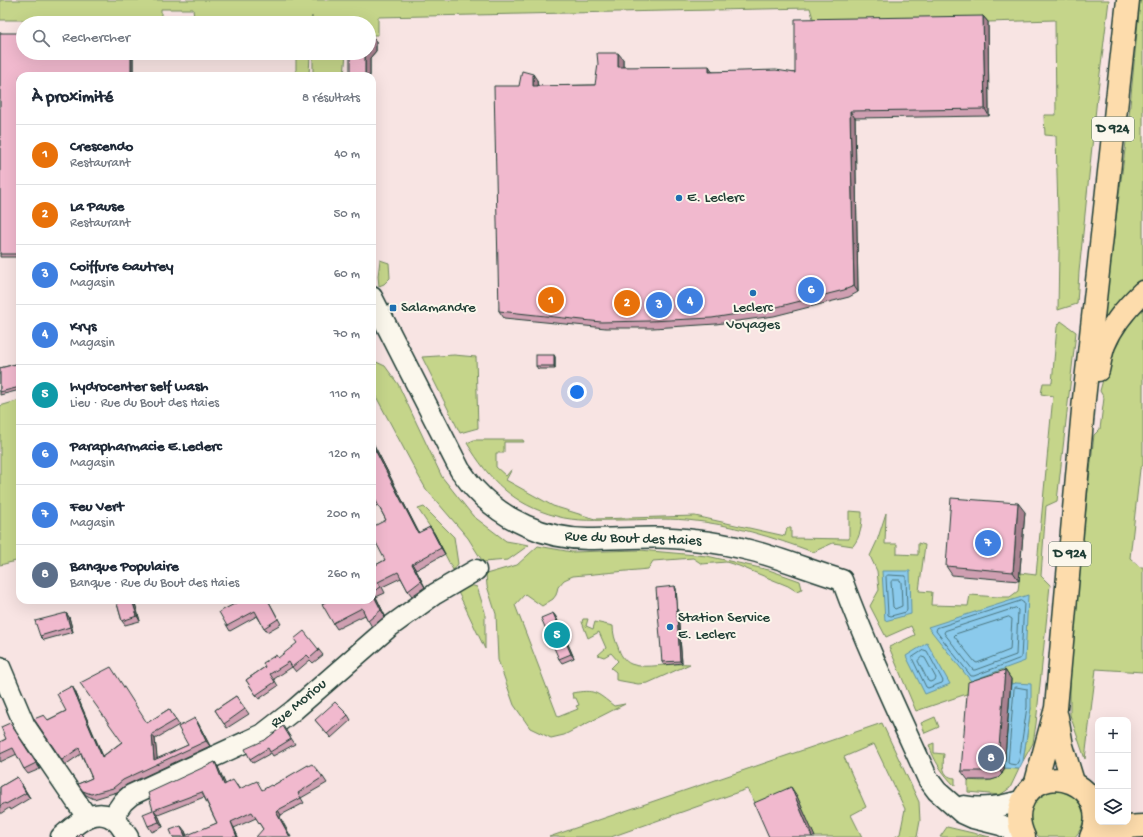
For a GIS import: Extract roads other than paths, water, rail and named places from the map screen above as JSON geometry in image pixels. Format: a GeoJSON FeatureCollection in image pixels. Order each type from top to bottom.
{"type":"FeatureCollection","features":[{"type":"Feature","properties":{"kind":"main road","name":"D 924"},"geometry":{"type":"LineString","coordinates":[[1024,836],[1018,818],[1029,793],[1056,708],[1084,399],[1128,0]]}},
{"type":"Feature","properties":{"kind":"main road"},"geometry":{"type":"LineString","coordinates":[[1084,399],[1096,378],[1104,345],[1118,319],[1143,292]]}},
{"type":"Feature","properties":{"kind":"main road","name":"D 924"},"geometry":{"type":"LineString","coordinates":[[1056,708],[1066,764],[1073,782]]}},
{"type":"Feature","properties":{"kind":"main road"},"geometry":{"type":"LineString","coordinates":[[1029,793],[1047,780],[1060,779],[1073,782],[1081,787],[1095,802]]}},
{"type":"Feature","properties":{"kind":"main road"},"geometry":{"type":"LineString","coordinates":[[1131,814],[1143,815]]}},
{"type":"Feature","properties":{"kind":"main road"},"geometry":{"type":"LineString","coordinates":[[1091,837],[1096,825]]}},
{"type":"Feature","properties":{"kind":"main road"},"geometry":{"type":"LineString","coordinates":[[1091,837],[1117,828],[1143,826]]}},
{"type":"Feature","properties":{"kind":"street","name":"Rue du Bout des Haies"},"geometry":{"type":"LineString","coordinates":[[376,305],[460,470],[485,499],[513,520],[540,531],[567,538],[669,538],[721,544],[752,551],[842,580],[852,608],[928,779],[937,791],[962,813],[973,818],[1001,825],[1024,836]]}},
{"type":"Feature","properties":{"kind":"street","name":"Rue Moriou"},"geometry":{"type":"LineString","coordinates":[[112,818],[123,802],[131,796],[268,731],[394,624],[435,594],[476,570]]}},
{"type":"Feature","properties":{"kind":"street"},"geometry":{"type":"LineString","coordinates":[[0,667],[25,726],[87,817]]}},
{"type":"Feature","properties":{"kind":"street"},"geometry":{"type":"LineString","coordinates":[[949,802],[969,807],[989,808],[1003,806],[1029,793]]}},
{"type":"Feature","properties":{"kind":"street"},"geometry":{"type":"LineString","coordinates":[[62,837],[87,817],[95,814],[104,814],[119,823],[128,837]]}},
{"type":"Feature","properties":{"kind":"water"},"geometry":{"type":"Polygon","coordinates":[[[882,571],[910,571],[911,614],[885,621],[882,571]]]}},
{"type":"Feature","properties":{"kind":"water"},"geometry":{"type":"Polygon","coordinates":[[[1028,595],[1025,661],[971,681],[928,627],[1028,595]]]}},
{"type":"Feature","properties":{"kind":"water"},"geometry":{"type":"Polygon","coordinates":[[[927,643],[950,684],[925,694],[906,656],[927,643]]]}},
{"type":"Feature","properties":{"kind":"water"},"geometry":{"type":"Polygon","coordinates":[[[1011,684],[1031,684],[1031,708],[1023,761],[1019,769],[1004,768],[1011,684]]]}},
{"type":"Feature","properties":{"kind":"place","name":"E. Leclerc"},"geometry":{"type":"Point","coordinates":[679,198]}},
{"type":"Feature","properties":{"kind":"place","name":"Parapharmacie E.Leclerc"},"geometry":{"type":"Point","coordinates":[811,290]}},
{"type":"Feature","properties":{"kind":"place","name":"Leclerc Voyages"},"geometry":{"type":"Point","coordinates":[753,293]}},
{"type":"Feature","properties":{"kind":"place","name":"Crescendo"},"geometry":{"type":"Point","coordinates":[551,300]}},
{"type":"Feature","properties":{"kind":"place","name":"Krys"},"geometry":{"type":"Point","coordinates":[690,301]}},
{"type":"Feature","properties":{"kind":"place","name":"La Pause"},"geometry":{"type":"Point","coordinates":[627,303]}},
{"type":"Feature","properties":{"kind":"place","name":"Coiffure Gautrey"},"geometry":{"type":"Point","coordinates":[659,305]}},
{"type":"Feature","properties":{"kind":"place","name":"Salamandre"},"geometry":{"type":"Point","coordinates":[393,308]}},
{"type":"Feature","properties":{"kind":"place","name":"Feu Vert"},"geometry":{"type":"Point","coordinates":[988,543]}},
{"type":"Feature","properties":{"kind":"place","name":"Station Service E. Leclerc"},"geometry":{"type":"Point","coordinates":[670,627]}},
{"type":"Feature","properties":{"kind":"place","name":"hydrocenter self wash"},"geometry":{"type":"Point","coordinates":[557,635]}},
{"type":"Feature","properties":{"kind":"place","name":"Banque Populaire"},"geometry":{"type":"Point","coordinates":[991,758]}}]}
